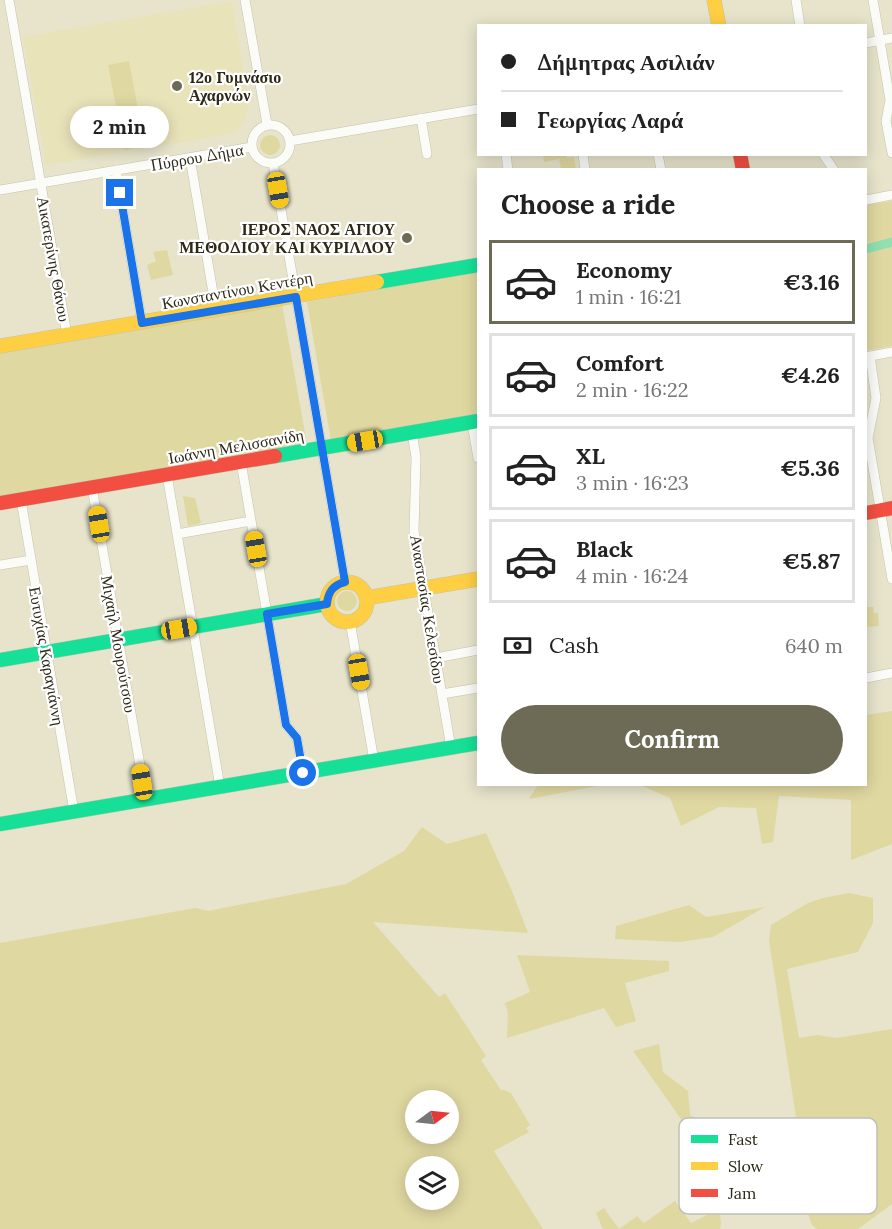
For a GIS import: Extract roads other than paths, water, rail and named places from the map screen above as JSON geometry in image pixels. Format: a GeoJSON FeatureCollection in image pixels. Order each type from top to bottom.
{"type":"FeatureCollection","features":[{"type":"Feature","properties":{"kind":"street","name":"Αικατερίνης Θάνου"},"geometry":{"type":"LineString","coordinates":[[9,0],[67,335]]}},
{"type":"Feature","properties":{"kind":"street"},"geometry":{"type":"LineString","coordinates":[[245,0],[267,124]]}},
{"type":"Feature","properties":{"kind":"street"},"geometry":{"type":"LineString","coordinates":[[714,0],[718,24]]}},
{"type":"Feature","properties":{"kind":"street"},"geometry":{"type":"LineString","coordinates":[[796,0],[800,24]]}},
{"type":"Feature","properties":{"kind":"street"},"geometry":{"type":"LineString","coordinates":[[873,0],[890,100],[886,121],[892,153]]}},
{"type":"Feature","properties":{"kind":"street"},"geometry":{"type":"LineString","coordinates":[[867,43],[892,38]]}},
{"type":"Feature","properties":{"kind":"street"},"geometry":{"type":"LineString","coordinates":[[290,141],[477,110]]}},
{"type":"Feature","properties":{"kind":"street"},"geometry":{"type":"LineString","coordinates":[[421,118],[427,154]]}},
{"type":"Feature","properties":{"kind":"street"},"geometry":{"type":"LineString","coordinates":[[267,124],[273,124],[285,130],[290,141],[290,149],[286,156],[280,161],[266,163],[254,154],[251,141],[256,130],[267,124]]}},
{"type":"Feature","properties":{"kind":"street","name":"Πύρρου Δήμα"},"geometry":{"type":"LineString","coordinates":[[0,190],[252,147]]}},
{"type":"Feature","properties":{"kind":"street"},"geometry":{"type":"LineString","coordinates":[[190,158],[216,310]]}},
{"type":"Feature","properties":{"kind":"street"},"geometry":{"type":"LineString","coordinates":[[273,163],[345,582]]}},
{"type":"Feature","properties":{"kind":"street"},"geometry":{"type":"LineString","coordinates":[[116,170],[142,323]]}},
{"type":"Feature","properties":{"kind":"street"},"geometry":{"type":"LineString","coordinates":[[867,200],[892,195]]}},
{"type":"Feature","properties":{"kind":"street","name":"Κωνσταντίνου Κεντέρη"},"geometry":{"type":"LineString","coordinates":[[0,346],[477,266]]}},
{"type":"Feature","properties":{"kind":"street"},"geometry":{"type":"LineString","coordinates":[[892,352],[868,356],[876,398],[868,438],[886,509],[892,579]]}},
{"type":"Feature","properties":{"kind":"street"},"geometry":{"type":"LineString","coordinates":[[475,422],[477,446]]}},
{"type":"Feature","properties":{"kind":"street","name":"Ιωάννη Μελισσανίδη"},"geometry":{"type":"LineString","coordinates":[[0,503],[475,422]]}},
{"type":"Feature","properties":{"kind":"street","name":"Αναστασίας Κελεσίδου"},"geometry":{"type":"LineString","coordinates":[[412,433],[417,457],[414,531],[451,748]]}},
{"type":"Feature","properties":{"kind":"street"},"geometry":{"type":"LineString","coordinates":[[241,462],[286,725],[297,738],[303,773]]}},
{"type":"Feature","properties":{"kind":"street"},"geometry":{"type":"LineString","coordinates":[[167,475],[220,787]]}},
{"type":"Feature","properties":{"kind":"street","name":"Μιχαήλ Μουρούτσου"},"geometry":{"type":"LineString","coordinates":[[92,488],[146,800]]}},
{"type":"Feature","properties":{"kind":"street","name":"Ευτυχίας Καραγιάννη"},"geometry":{"type":"LineString","coordinates":[[21,500],[74,812]]}},
{"type":"Feature","properties":{"kind":"street"},"geometry":{"type":"LineString","coordinates":[[867,513],[886,509]]}},
{"type":"Feature","properties":{"kind":"street"},"geometry":{"type":"LineString","coordinates":[[177,534],[252,521]]}},
{"type":"Feature","properties":{"kind":"street"},"geometry":{"type":"LineString","coordinates":[[0,566],[31,560]]}},
{"type":"Feature","properties":{"kind":"street"},"geometry":{"type":"LineString","coordinates":[[366,598],[477,579]]}},
{"type":"Feature","properties":{"kind":"street"},"geometry":{"type":"LineString","coordinates":[[345,582],[351,582],[361,588],[366,598],[363,613],[350,621],[335,618],[327,604],[327,598],[333,587],[345,582]]}},
{"type":"Feature","properties":{"kind":"street"},"geometry":{"type":"LineString","coordinates":[[0,660],[327,604]]}},
{"type":"Feature","properties":{"kind":"street"},"geometry":{"type":"LineString","coordinates":[[350,621],[374,761]]}},
{"type":"Feature","properties":{"kind":"street"},"geometry":{"type":"LineString","coordinates":[[436,658],[477,650]]}},
{"type":"Feature","properties":{"kind":"street"},"geometry":{"type":"LineString","coordinates":[[867,678],[892,673]]}},
{"type":"Feature","properties":{"kind":"street"},"geometry":{"type":"LineString","coordinates":[[442,694],[477,688]]}},
{"type":"Feature","properties":{"kind":"street"},"geometry":{"type":"LineString","coordinates":[[0,824],[477,743]]}},
{"type":"Feature","properties":{"kind":"waterway"},"geometry":{"type":"LineString","coordinates":[[867,249],[892,242]]}},
{"type":"Feature","properties":{"kind":"place","name":"12ο Γυμνάσιο Αχαρνών"},"geometry":{"type":"Point","coordinates":[177,86]}},
{"type":"Feature","properties":{"kind":"place","name":"ΙΕΡΟΣ ΝΑΟΣ ΑΓΙΟΥ ΜΕΘΟΔΙΟΥ ΚΑΙ ΚΥΡΙΛΛΟΥ"},"geometry":{"type":"Point","coordinates":[407,238]}}]}
